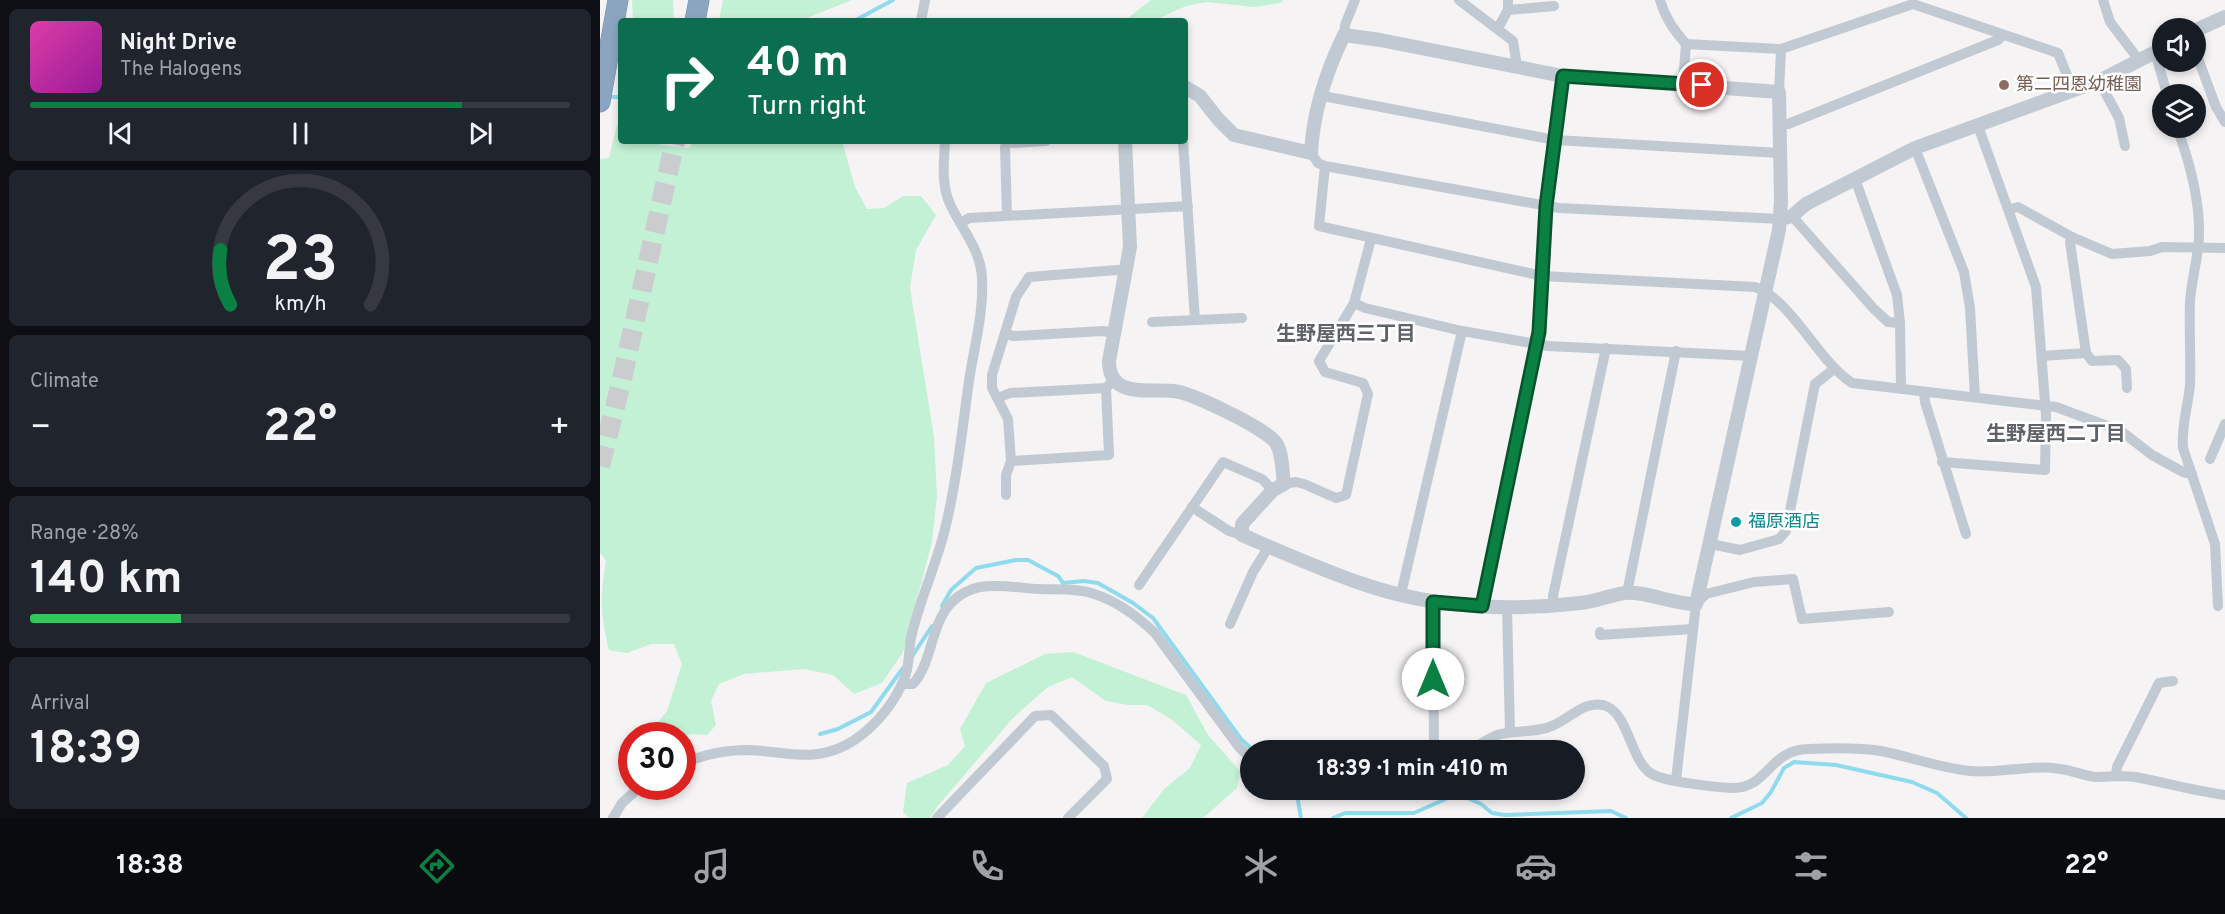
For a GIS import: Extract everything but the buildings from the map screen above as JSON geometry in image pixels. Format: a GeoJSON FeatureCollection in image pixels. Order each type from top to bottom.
{"type":"FeatureCollection","features":[{"type":"Feature","properties":{"kind":"highway"},"geometry":{"type":"LineString","coordinates":[[600,102],[618,0]]}},
{"type":"Feature","properties":{"kind":"highway"},"geometry":{"type":"LineString","coordinates":[[696,18],[699,0]]}},
{"type":"Feature","properties":{"kind":"street"},"geometry":{"type":"LineString","coordinates":[[922,18],[925,0]]}},
{"type":"Feature","properties":{"kind":"street"},"geometry":{"type":"LineString","coordinates":[[1355,0],[1337,50],[1312,139],[1311,153],[1318,163],[1546,206],[1787,217],[1806,204],[1915,148],[2099,81],[2152,54]]}},
{"type":"Feature","properties":{"kind":"street"},"geometry":{"type":"LineString","coordinates":[[1459,0],[1513,41],[1515,67]]}},
{"type":"Feature","properties":{"kind":"street"},"geometry":{"type":"LineString","coordinates":[[1660,0],[1664,15],[1686,44],[1683,84]]}},
{"type":"Feature","properties":{"kind":"street"},"geometry":{"type":"LineString","coordinates":[[2103,0],[2110,22],[2139,60]]}},
{"type":"Feature","properties":{"kind":"street"},"geometry":{"type":"LineString","coordinates":[[1686,44],[1781,49],[1913,4],[2058,53],[2073,90]]}},
{"type":"Feature","properties":{"kind":"street"},"geometry":{"type":"LineString","coordinates":[[1498,28],[1508,5],[1554,6]]}},
{"type":"Feature","properties":{"kind":"street"},"geometry":{"type":"LineString","coordinates":[[2206,26],[2225,17]]}},
{"type":"Feature","properties":{"kind":"street"},"geometry":{"type":"LineString","coordinates":[[1344,35],[1563,76],[1779,92]]}},
{"type":"Feature","properties":{"kind":"street"},"geometry":{"type":"LineString","coordinates":[[1779,125],[1810,116],[1998,40],[2002,35]]}},
{"type":"Feature","properties":{"kind":"street"},"geometry":{"type":"LineString","coordinates":[[1676,780],[1696,604],[1765,290],[1787,217],[1779,125],[1781,49]]}},
{"type":"Feature","properties":{"kind":"street"},"geometry":{"type":"LineString","coordinates":[[2203,72],[2216,107],[2225,122]]}},
{"type":"Feature","properties":{"kind":"street"},"geometry":{"type":"LineString","coordinates":[[1482,606],[1539,332],[1546,206],[1563,76]]}},
{"type":"Feature","properties":{"kind":"street"},"geometry":{"type":"LineString","coordinates":[[2099,81],[2118,118],[2125,146]]}},
{"type":"Feature","properties":{"kind":"street"},"geometry":{"type":"LineString","coordinates":[[1188,89],[1200,96],[1234,135],[1311,153]]}},
{"type":"Feature","properties":{"kind":"street"},"geometry":{"type":"LineString","coordinates":[[1323,96],[1554,140],[1780,153]]}},
{"type":"Feature","properties":{"kind":"street"},"geometry":{"type":"LineString","coordinates":[[1942,462],[2046,470],[2046,415],[2036,287],[2010,209],[1978,126]]}},
{"type":"Feature","properties":{"kind":"street"},"geometry":{"type":"LineString","coordinates":[[2180,138],[2189,164],[2198,215],[2199,247],[2190,299],[2190,378],[2182,435],[2183,448],[2216,544],[2218,606]]}},
{"type":"Feature","properties":{"kind":"street"},"geometry":{"type":"LineString","coordinates":[[696,758],[706,754],[729,751],[766,752],[789,756],[811,756],[830,752],[848,744],[870,727],[890,706],[903,684],[909,665],[911,638],[944,533],[956,484],[969,380],[982,304],[982,275],[978,257],[949,202],[944,186],[945,144]]}},
{"type":"Feature","properties":{"kind":"street"},"geometry":{"type":"LineString","coordinates":[[1006,144],[1007,215]]}},
{"type":"Feature","properties":{"kind":"street"},"geometry":{"type":"LineString","coordinates":[[1011,461],[1109,455],[1109,361],[1130,247],[1125,144]]}},
{"type":"Feature","properties":{"kind":"street"},"geometry":{"type":"LineString","coordinates":[[1183,144],[1195,320]]}},
{"type":"Feature","properties":{"kind":"street"},"geometry":{"type":"LineString","coordinates":[[1915,148],[1964,272],[1970,308],[1975,398]]}},
{"type":"Feature","properties":{"kind":"street"},"geometry":{"type":"LineString","coordinates":[[1325,166],[1320,226],[1542,276],[1755,286],[1772,295],[1834,369],[1852,383],[2056,407],[2121,431],[2152,455],[2183,472],[2192,474]]}},
{"type":"Feature","properties":{"kind":"street"},"geometry":{"type":"LineString","coordinates":[[1855,179],[1897,295],[1900,323],[1901,389]]}},
{"type":"Feature","properties":{"kind":"street"},"geometry":{"type":"LineString","coordinates":[[961,223],[969,218],[1007,215],[1188,206]]}},
{"type":"Feature","properties":{"kind":"street"},"geometry":{"type":"LineString","coordinates":[[2010,209],[2019,207],[2072,237],[2112,254],[2150,251],[2162,247],[2225,248]]}},
{"type":"Feature","properties":{"kind":"street"},"geometry":{"type":"LineString","coordinates":[[1787,217],[1874,309],[1888,322],[1900,323]]}},
{"type":"Feature","properties":{"kind":"street"},"geometry":{"type":"LineString","coordinates":[[2072,237],[2070,242],[2086,353],[2092,361],[2118,360],[2126,369],[2127,388]]}},
{"type":"Feature","properties":{"kind":"street"},"geometry":{"type":"LineString","coordinates":[[1242,535],[1242,524],[1278,487],[1296,482],[1336,498],[1346,495],[1368,394],[1363,383],[1325,372],[1319,361],[1354,303],[1371,239]]}},
{"type":"Feature","properties":{"kind":"street"},"geometry":{"type":"LineString","coordinates":[[1006,495],[1006,475],[1011,461],[1008,419],[992,388],[992,375],[1016,297],[1029,277],[1117,270],[1126,272]]}},
{"type":"Feature","properties":{"kind":"street"},"geometry":{"type":"LineString","coordinates":[[1354,303],[1365,308],[1462,331],[1536,344],[1751,356]]}},
{"type":"Feature","properties":{"kind":"street"},"geometry":{"type":"LineString","coordinates":[[1152,322],[1242,318]]}},
{"type":"Feature","properties":{"kind":"street"},"geometry":{"type":"LineString","coordinates":[[1005,334],[1014,336],[1103,331],[1114,333]]}},
{"type":"Feature","properties":{"kind":"street"},"geometry":{"type":"LineString","coordinates":[[1401,594],[1462,331]]}},
{"type":"Feature","properties":{"kind":"street"},"geometry":{"type":"LineString","coordinates":[[1553,605],[1552,596],[1606,348]]}},
{"type":"Feature","properties":{"kind":"street"},"geometry":{"type":"LineString","coordinates":[[1627,593],[1676,351]]}},
{"type":"Feature","properties":{"kind":"street"},"geometry":{"type":"LineString","coordinates":[[2042,356],[2086,353]]}},
{"type":"Feature","properties":{"kind":"street"},"geometry":{"type":"LineString","coordinates":[[1711,544],[1740,550],[1779,539],[1786,531],[1815,384],[1834,369]]}},
{"type":"Feature","properties":{"kind":"street"},"geometry":{"type":"LineString","coordinates":[[998,398],[1010,393],[1110,384],[1137,390],[1176,391],[1195,397],[1265,432],[1276,442],[1280,454],[1278,487]]}},
{"type":"Feature","properties":{"kind":"street"},"geometry":{"type":"LineString","coordinates":[[1924,392],[1924,402],[1966,534]]}},
{"type":"Feature","properties":{"kind":"street"},"geometry":{"type":"LineString","coordinates":[[2210,459],[2225,424]]}},
{"type":"Feature","properties":{"kind":"street"},"geometry":{"type":"LineString","coordinates":[[1139,585],[1223,462],[1278,487]]}},
{"type":"Feature","properties":{"kind":"street"},"geometry":{"type":"LineString","coordinates":[[1192,507],[1229,531],[1369,586],[1433,602],[1507,607],[1553,605],[1582,603],[1627,593],[1682,604],[1696,604],[1706,594],[1754,582],[1793,579],[1802,619],[1889,612]]}},
{"type":"Feature","properties":{"kind":"street"},"geometry":{"type":"LineString","coordinates":[[1230,624],[1252,572],[1269,546]]}},
{"type":"Feature","properties":{"kind":"street"},"geometry":{"type":"LineString","coordinates":[[903,684],[913,684],[920,676],[941,619],[951,603],[966,592],[979,587],[994,586],[1084,591],[1121,606],[1140,618],[1155,633],[1240,748]]}},
{"type":"Feature","properties":{"kind":"street"},"geometry":{"type":"LineString","coordinates":[[1433,602],[1434,740]]}},
{"type":"Feature","properties":{"kind":"street"},"geometry":{"type":"LineString","coordinates":[[1507,607],[1510,732]]}},
{"type":"Feature","properties":{"kind":"street"},"geometry":{"type":"LineString","coordinates":[[1600,633],[1600,635],[1693,629]]}},
{"type":"Feature","properties":{"kind":"street"},"geometry":{"type":"LineString","coordinates":[[2116,776],[2117,767],[2159,683],[2173,681]]}},
{"type":"Feature","properties":{"kind":"street"},"geometry":{"type":"LineString","coordinates":[[1486,740],[1497,734],[1543,729],[1555,725],[1589,705],[1604,705],[1619,719],[1642,764],[1650,773],[1676,780],[1730,788],[1745,787],[1757,781],[1782,756],[1807,748],[1879,751],[1967,771],[1990,772],[2033,767],[2060,768],[2094,777],[2136,777],[2225,795]]}},
{"type":"Feature","properties":{"kind":"street"},"geometry":{"type":"LineString","coordinates":[[937,818],[1035,716],[1051,715],[1104,766],[1107,779],[1068,818]]}},
{"type":"Feature","properties":{"kind":"street"},"geometry":{"type":"LineString","coordinates":[[613,818],[625,800]]}},
{"type":"Feature","properties":{"kind":"green space"},"geometry":{"type":"Polygon","coordinates":[[[632,0],[673,0],[674,18],[633,18],[632,0]]]}},
{"type":"Feature","properties":{"kind":"green space"},"geometry":{"type":"Polygon","coordinates":[[[723,0],[852,0],[807,18],[720,18],[723,0]]]}},
{"type":"Feature","properties":{"kind":"green space"},"geometry":{"type":"Polygon","coordinates":[[[1151,0],[1283,0],[1280,3],[1254,7],[1206,2],[1186,6],[1160,18],[1128,18],[1151,0]]]}},
{"type":"Feature","properties":{"kind":"green space"},"geometry":{"type":"Polygon","coordinates":[[[618,124],[618,144],[661,144],[689,148],[691,144],[843,144],[855,187],[867,209],[884,208],[903,196],[921,196],[936,215],[916,250],[910,288],[934,437],[937,496],[932,542],[903,652],[882,683],[854,694],[833,675],[804,669],[744,674],[719,684],[711,701],[716,725],[707,735],[696,734],[696,722],[658,722],[667,711],[682,664],[674,644],[651,644],[627,653],[609,650],[604,626],[602,596],[606,561],[600,553],[600,159],[609,158],[618,124]]]}},
{"type":"Feature","properties":{"kind":"green space"},"geometry":{"type":"Polygon","coordinates":[[[1073,652],[1186,695],[1208,735],[1240,771],[1237,788],[1203,818],[1142,818],[1164,789],[1190,768],[1201,745],[1171,719],[1147,705],[1128,705],[1106,701],[1072,677],[1048,687],[1013,718],[930,818],[909,818],[903,812],[907,783],[948,765],[965,746],[960,729],[986,683],[1045,654],[1073,652]]]}},
{"type":"Feature","properties":{"kind":"waterway"},"geometry":{"type":"LineString","coordinates":[[860,18],[893,0]]}},
{"type":"Feature","properties":{"kind":"waterway"},"geometry":{"type":"LineString","coordinates":[[607,97],[618,97]]}},
{"type":"Feature","properties":{"kind":"waterway"},"geometry":{"type":"LineString","coordinates":[[942,606],[951,590],[976,568],[1016,560],[1028,560],[1058,576],[1063,583],[1084,581],[1098,583],[1133,603],[1153,618],[1242,740]]}},
{"type":"Feature","properties":{"kind":"waterway"},"geometry":{"type":"LineString","coordinates":[[911,658],[932,626]]}},
{"type":"Feature","properties":{"kind":"waterway"},"geometry":{"type":"LineString","coordinates":[[820,734],[838,729],[871,712],[903,668]]}},
{"type":"Feature","properties":{"kind":"waterway"},"geometry":{"type":"LineString","coordinates":[[1731,818],[1762,803],[1784,768],[1794,762],[1836,765],[1912,782],[1937,793],[1966,818]]}},
{"type":"Feature","properties":{"kind":"waterway"},"geometry":{"type":"LineString","coordinates":[[1333,818],[1345,813],[1414,813],[1450,797],[1463,796],[1481,804],[1492,813],[1505,815],[1611,811],[1626,818]]}},
{"type":"Feature","properties":{"kind":"waterway"},"geometry":{"type":"LineString","coordinates":[[1298,800],[1301,818]]}},
{"type":"Feature","properties":{"kind":"tunnel"},"geometry":{"type":"LineString","coordinates":[[600,466],[674,144]]}},
{"type":"Feature","properties":{"kind":"place","name":"第二四恩幼稚園"},"geometry":{"type":"Point","coordinates":[2004,85]}},
{"type":"Feature","properties":{"kind":"place","name":"福原酒店"},"geometry":{"type":"Point","coordinates":[1736,522]}},
{"type":"Feature","properties":{"kind":"district","name":"生野屋西三丁目"},"geometry":{"type":"Point","coordinates":[1346,335]}},
{"type":"Feature","properties":{"kind":"district","name":"生野屋西二丁目"},"geometry":{"type":"Point","coordinates":[2056,435]}},
{"type":"Feature","properties":{"kind":"route"},"geometry":{"type":"LineString","coordinates":[[1433,679],[1433,602],[1482,606],[1539,332],[1546,206],[1563,76],[1702,85]]}}]}
